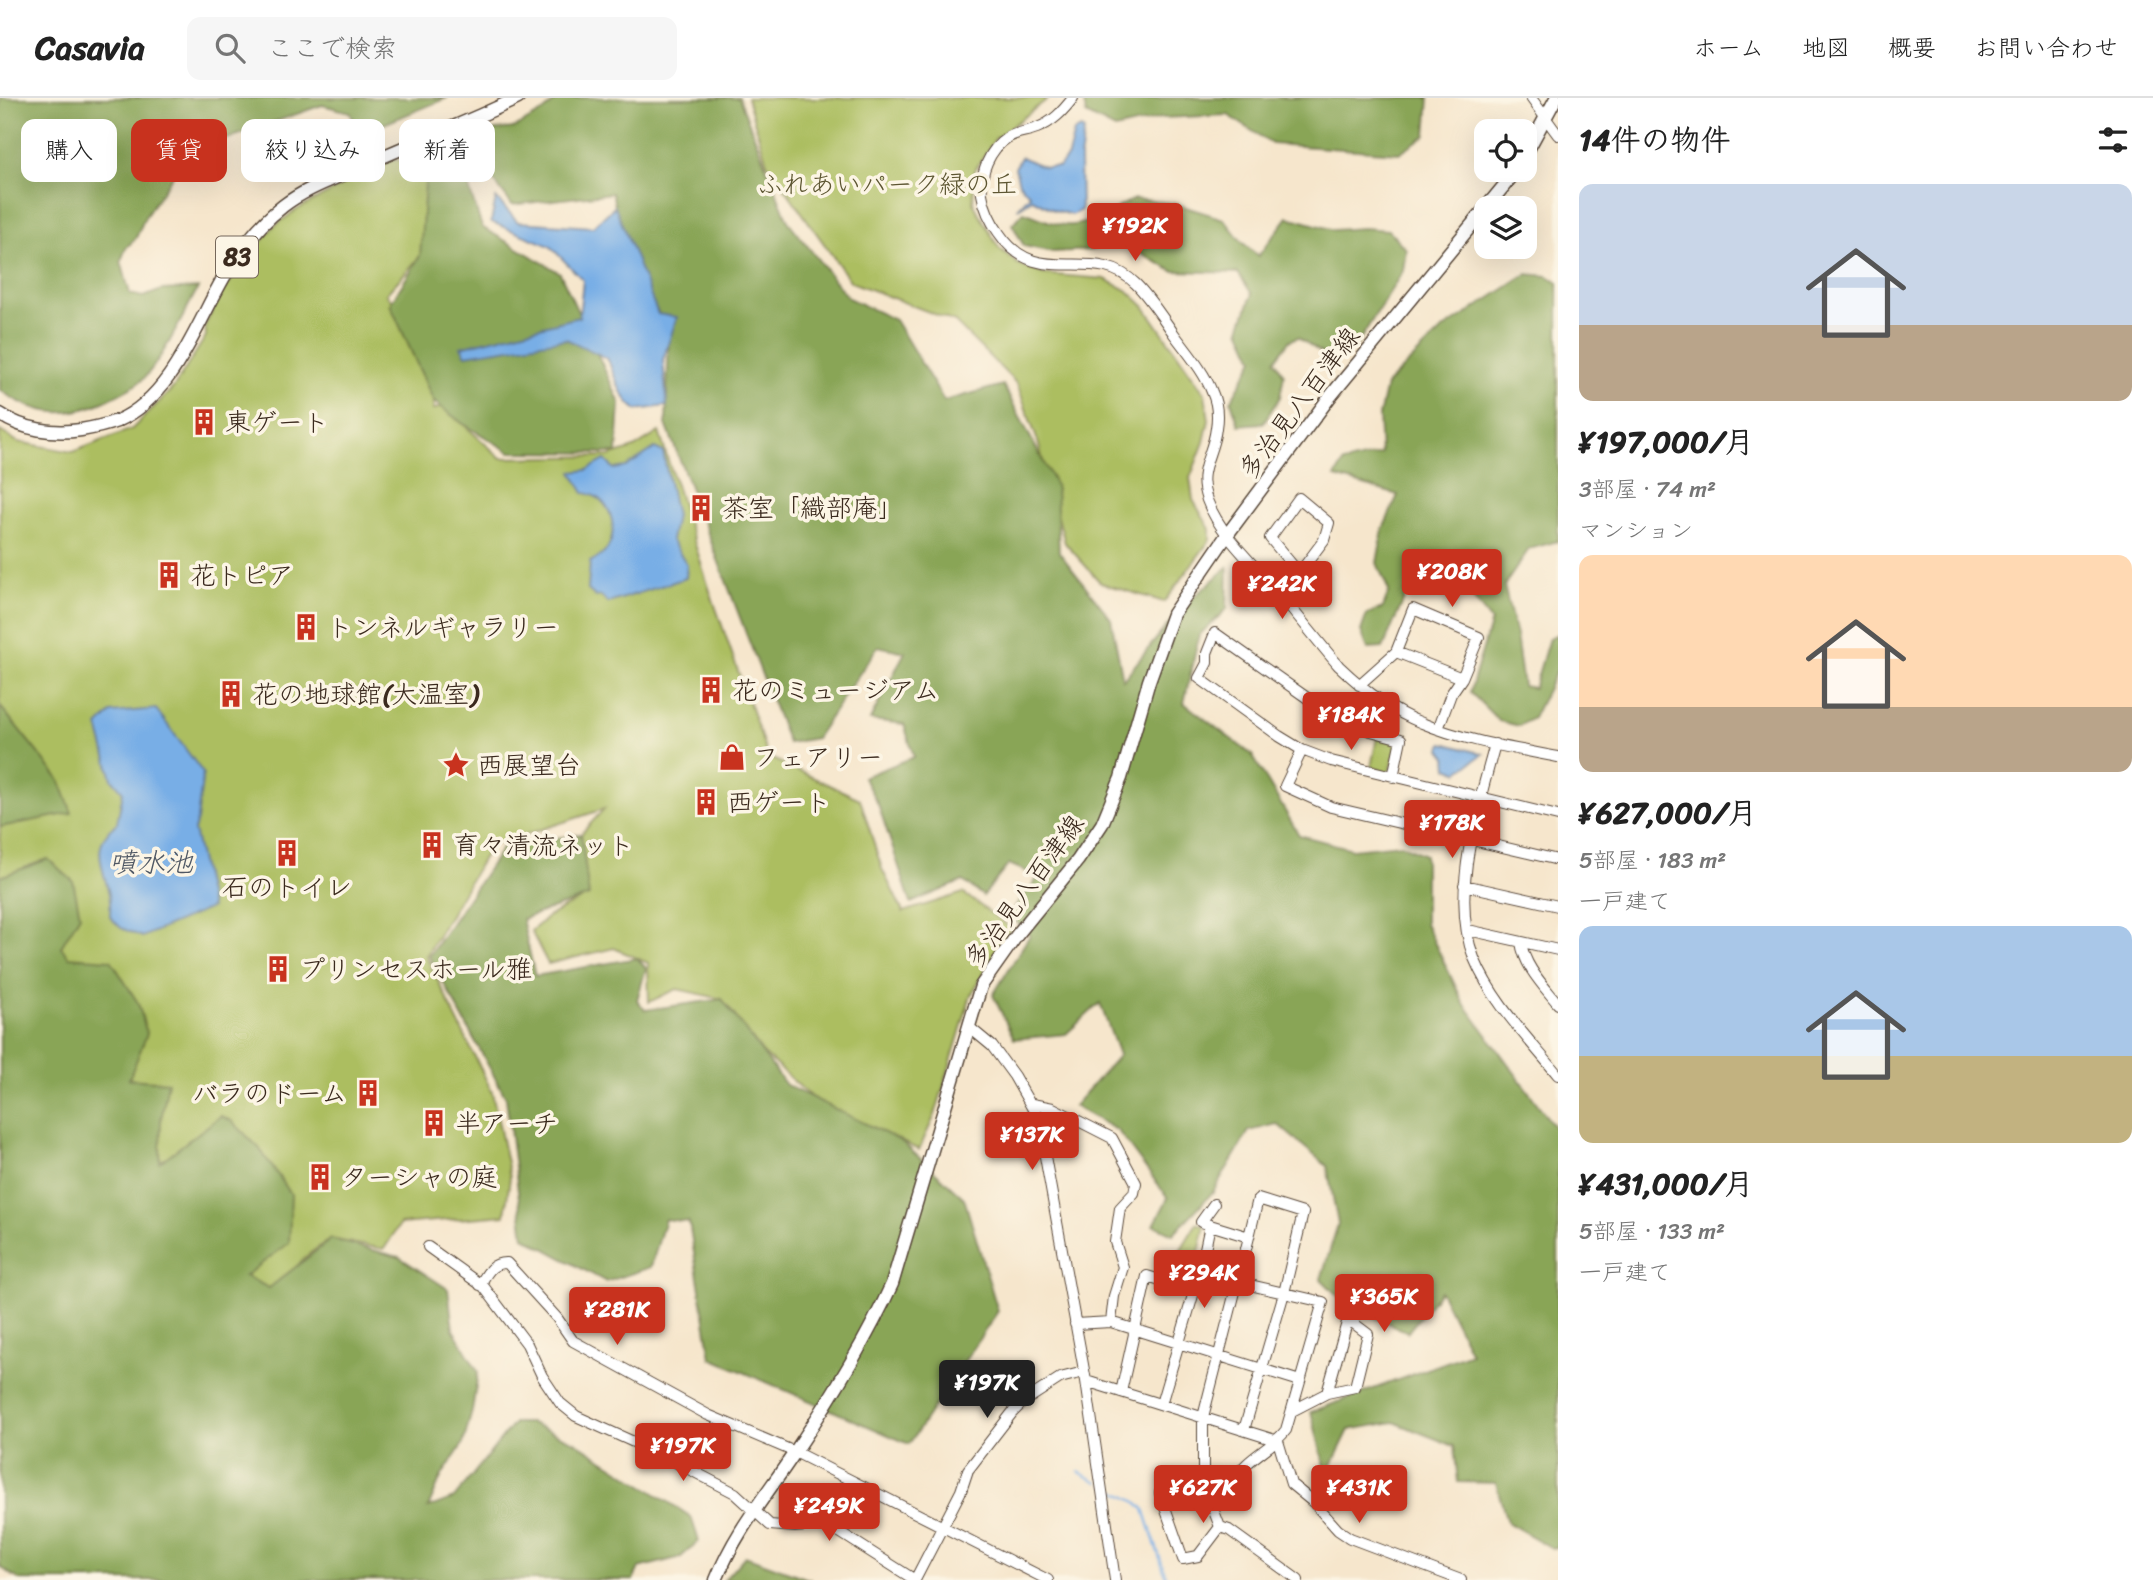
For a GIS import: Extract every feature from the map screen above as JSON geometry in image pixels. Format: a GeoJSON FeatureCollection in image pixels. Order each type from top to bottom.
{"type":"FeatureCollection","features":[{"type":"Feature","properties":{"kind":"main road","name":"83"},"geometry":{"type":"LineString","coordinates":[[0,414],[34,429],[64,432],[97,427],[118,420],[143,404],[179,361],[228,269],[255,231],[284,205],[369,162],[489,113],[518,98]]}},
{"type":"Feature","properties":{"kind":"main road"},"geometry":{"type":"LineString","coordinates":[[1537,135],[1556,98]]}},
{"type":"Feature","properties":{"kind":"main road","name":"多治見八百津線"},"geometry":{"type":"LineString","coordinates":[[716,1580],[728,1550],[795,1452],[873,1327],[892,1284],[981,986],[1017,935],[1078,860],[1102,824],[1121,778],[1166,628],[1227,535],[1378,336],[1507,182]]}},
{"type":"Feature","properties":{"kind":"street"},"geometry":{"type":"LineString","coordinates":[[1073,98],[1061,113],[1050,121],[1007,138],[986,163],[982,195],[996,230],[1009,247],[1024,258],[1046,264],[1107,267],[1126,275],[1142,291],[1207,379],[1215,398],[1216,430],[1202,473],[1203,488],[1211,508],[1227,535],[1282,596],[1339,666],[1359,685],[1406,716],[1438,729],[1558,757]]}},
{"type":"Feature","properties":{"kind":"street"},"geometry":{"type":"LineString","coordinates":[[1531,98],[1558,135]]}},
{"type":"Feature","properties":{"kind":"street"},"geometry":{"type":"LineString","coordinates":[[1282,596],[1324,540],[1329,523],[1299,498],[1270,538],[1299,573]]}},
{"type":"Feature","properties":{"kind":"street"},"geometry":{"type":"LineString","coordinates":[[1359,685],[1396,652],[1413,609],[1479,637],[1462,678],[1451,694],[1438,729]]}},
{"type":"Feature","properties":{"kind":"street"},"geometry":{"type":"LineString","coordinates":[[1392,777],[1401,739],[1371,731],[1323,709],[1215,633],[1207,653],[1207,663],[1199,678],[1302,750],[1355,769],[1558,817]]}},
{"type":"Feature","properties":{"kind":"street"},"geometry":{"type":"LineString","coordinates":[[1396,652],[1462,678]]}},
{"type":"Feature","properties":{"kind":"street"},"geometry":{"type":"LineString","coordinates":[[1494,744],[1480,798],[1464,885],[1468,930],[1475,959],[1492,992],[1558,1075]]}},
{"type":"Feature","properties":{"kind":"street"},"geometry":{"type":"LineString","coordinates":[[1302,750],[1285,786],[1304,796],[1331,807],[1558,860]]}},
{"type":"Feature","properties":{"kind":"street"},"geometry":{"type":"LineString","coordinates":[[1464,885],[1558,906]]}},
{"type":"Feature","properties":{"kind":"street"},"geometry":{"type":"LineString","coordinates":[[1468,930],[1558,950]]}},
{"type":"Feature","properties":{"kind":"street"},"geometry":{"type":"LineString","coordinates":[[1521,942],[1529,966],[1558,1004]]}},
{"type":"Feature","properties":{"kind":"street"},"geometry":{"type":"LineString","coordinates":[[968,1027],[992,1046],[1032,1104],[1038,1118],[1085,1377],[1115,1580]]}},
{"type":"Feature","properties":{"kind":"street"},"geometry":{"type":"LineString","coordinates":[[1032,1104],[1053,1108],[1112,1138],[1136,1183],[1134,1194],[1120,1208],[1115,1242],[1123,1267],[1114,1296],[1111,1322]]}},
{"type":"Feature","properties":{"kind":"street"},"geometry":{"type":"LineString","coordinates":[[1244,1430],[1284,1293],[1303,1213],[1258,1199],[1203,1417],[1202,1482],[1220,1527],[1298,1580]]}},
{"type":"Feature","properties":{"kind":"street"},"geometry":{"type":"LineString","coordinates":[[1214,1204],[1201,1222],[1249,1237]]}},
{"type":"Feature","properties":{"kind":"street"},"geometry":{"type":"LineString","coordinates":[[1161,1405],[1201,1268],[1210,1225]]}},
{"type":"Feature","properties":{"kind":"street"},"geometry":{"type":"LineString","coordinates":[[428,1247],[480,1284],[527,1345],[542,1376],[560,1403],[576,1416],[735,1493],[770,1525],[780,1527],[827,1524],[915,1580],[961,1490],[968,1470],[1012,1413],[1023,1402],[1060,1378],[1085,1377],[1121,1392],[1278,1441]]}},
{"type":"Feature","properties":{"kind":"street"},"geometry":{"type":"LineString","coordinates":[[480,1284],[491,1267],[499,1262],[507,1263],[557,1318],[573,1341],[708,1415],[795,1452],[1048,1580]]}},
{"type":"Feature","properties":{"kind":"street"},"geometry":{"type":"LineString","coordinates":[[1201,1268],[1237,1282],[1323,1302],[1286,1430],[1278,1441],[1239,1471],[1235,1480],[1165,1485],[1160,1493],[1183,1559],[1198,1556],[1220,1527]]}},
{"type":"Feature","properties":{"kind":"street"},"geometry":{"type":"LineString","coordinates":[[1121,1392],[1147,1276],[1194,1290]]}},
{"type":"Feature","properties":{"kind":"street"},"geometry":{"type":"LineString","coordinates":[[1292,1410],[1327,1393],[1354,1387],[1368,1334],[1348,1319],[1327,1393]]}},
{"type":"Feature","properties":{"kind":"street"},"geometry":{"type":"LineString","coordinates":[[1075,1324],[1111,1322],[1300,1381]]}},
{"type":"Feature","properties":{"kind":"street"},"geometry":{"type":"LineString","coordinates":[[1278,1441],[1291,1485],[1314,1502],[1338,1530],[1350,1538],[1461,1580]]}},
{"type":"Feature","properties":{"kind":"green space"},"geometry":{"type":"Polygon","coordinates":[[[0,98],[447,98],[385,124],[385,119],[353,119],[350,112],[322,105],[283,119],[241,119],[241,134],[227,139],[227,119],[131,119],[131,182],[169,182],[145,217],[136,238],[126,248],[121,261],[130,294],[143,297],[162,290],[198,288],[154,366],[132,388],[85,409],[70,412],[29,406],[0,390],[0,98]]]}},
{"type":"Feature","properties":{"kind":"green space"},"geometry":{"type":"Polygon","coordinates":[[[559,98],[739,98],[788,221],[848,298],[895,320],[944,401],[1003,385],[1056,486],[1059,552],[1111,619],[1123,680],[1182,607],[1228,567],[1227,609],[1199,635],[1184,703],[1252,755],[1299,835],[1352,849],[1401,844],[1425,855],[1425,923],[1463,1002],[1558,1132],[1558,1547],[1552,1548],[1507,1522],[1496,1483],[1458,1482],[1454,1446],[1394,1422],[1349,1430],[1327,1475],[1311,1412],[1471,1353],[1440,1291],[1408,1332],[1347,1305],[1321,1279],[1338,1224],[1327,1166],[1277,1124],[1249,1131],[1213,1192],[1173,1234],[1154,1225],[1168,1198],[1118,1131],[1074,1106],[1119,1055],[1100,1003],[1066,1034],[1014,1039],[993,995],[1030,935],[1009,914],[1039,877],[1009,864],[983,896],[963,881],[911,903],[878,804],[863,777],[914,757],[904,724],[870,720],[905,652],[878,646],[816,738],[788,743],[666,424],[669,334],[626,251],[612,193],[512,205],[495,182],[495,130],[514,128],[544,111],[559,98]]]}},
{"type":"Feature","properties":{"kind":"green space","name":"ふれあいパーク緑の丘"},"geometry":{"type":"Polygon","coordinates":[[[747,98],[1049,98],[995,139],[975,170],[973,203],[999,248],[1019,265],[1043,274],[1105,279],[1127,290],[1144,306],[1205,394],[1209,420],[1190,478],[1193,500],[1210,529],[1210,540],[1164,602],[1101,583],[1065,543],[1038,442],[1017,384],[955,322],[851,282],[767,163],[747,98]]]}},
{"type":"Feature","properties":{"kind":"green space"},"geometry":{"type":"Polygon","coordinates":[[[1083,98],[1429,98],[1426,135],[1399,153],[1272,144],[1228,115],[1161,118],[1115,129],[1086,114],[1083,98]]]}},
{"type":"Feature","properties":{"kind":"green space"},"geometry":{"type":"Polygon","coordinates":[[[399,160],[399,182],[439,182],[425,251],[386,294],[424,340],[436,387],[433,410],[443,406],[501,458],[610,456],[634,448],[659,432],[710,591],[768,757],[860,799],[882,869],[903,912],[963,893],[1011,928],[971,995],[935,1115],[919,1150],[812,1098],[763,1053],[722,999],[677,989],[649,1002],[648,963],[614,948],[548,964],[531,931],[549,916],[582,898],[586,874],[581,834],[604,809],[490,846],[426,956],[492,1092],[510,1177],[505,1215],[400,1224],[384,1249],[331,1239],[298,1264],[280,1302],[0,1208],[0,431],[18,442],[73,452],[132,429],[174,387],[206,336],[205,325],[223,291],[273,227],[296,210],[349,182],[385,182],[385,163],[399,160]]]}},
{"type":"Feature","properties":{"kind":"green space"},"geometry":{"type":"Polygon","coordinates":[[[425,182],[467,182],[482,227],[560,273],[620,403],[617,453],[510,452],[462,423],[434,402],[390,304],[420,256],[425,182]]]}},
{"type":"Feature","properties":{"kind":"green space"},"geometry":{"type":"Polygon","coordinates":[[[1134,199],[1173,203],[1224,219],[1242,242],[1258,256],[1288,217],[1334,230],[1388,230],[1406,249],[1403,271],[1356,346],[1338,360],[1323,354],[1298,337],[1290,340],[1275,360],[1284,375],[1280,397],[1263,423],[1239,425],[1231,401],[1254,359],[1240,329],[1252,294],[1238,273],[1173,271],[1138,252],[1111,243],[1091,250],[1053,252],[1024,246],[1012,224],[1024,212],[1061,225],[1081,224],[1134,199]]]}},
{"type":"Feature","properties":{"kind":"green space"},"geometry":{"type":"Polygon","coordinates":[[[1527,274],[1548,276],[1558,283],[1558,541],[1529,549],[1504,586],[1516,635],[1523,686],[1534,688],[1549,638],[1558,634],[1558,668],[1533,718],[1519,726],[1499,721],[1470,692],[1491,621],[1464,587],[1417,569],[1383,648],[1368,649],[1361,631],[1367,614],[1383,608],[1389,591],[1377,563],[1383,529],[1398,495],[1335,477],[1343,463],[1381,454],[1379,416],[1386,385],[1442,330],[1527,274]]]}},
{"type":"Feature","properties":{"kind":"green space"},"geometry":{"type":"Polygon","coordinates":[[[0,706],[59,779],[72,813],[0,827],[0,706]]]}},
{"type":"Feature","properties":{"kind":"green space"},"geometry":{"type":"Polygon","coordinates":[[[1377,737],[1393,741],[1396,747],[1391,770],[1387,772],[1371,767],[1377,737]]]}},
{"type":"Feature","properties":{"kind":"green space"},"geometry":{"type":"Polygon","coordinates":[[[581,834],[589,896],[522,919],[535,976],[637,958],[646,968],[637,1000],[645,1010],[722,999],[786,1085],[901,1141],[964,1198],[998,1311],[909,1444],[711,1358],[689,1222],[665,1219],[651,1267],[606,1282],[524,1237],[506,1098],[429,956],[503,847],[581,834]]]}},
{"type":"Feature","properties":{"kind":"green space"},"geometry":{"type":"Polygon","coordinates":[[[48,859],[73,881],[80,915],[61,947],[69,957],[111,960],[138,1003],[147,1034],[129,1079],[168,1082],[161,1120],[160,1162],[221,1116],[232,1121],[259,1148],[291,1194],[289,1243],[245,1276],[269,1288],[331,1239],[399,1257],[448,1289],[453,1329],[478,1372],[463,1444],[442,1475],[428,1508],[454,1498],[514,1423],[531,1423],[575,1442],[691,1517],[699,1541],[681,1557],[639,1568],[633,1580],[20,1580],[0,1567],[0,877],[48,859]]]}},
{"type":"Feature","properties":{"kind":"green space"},"geometry":{"type":"Polygon","coordinates":[[[1197,1223],[1205,1226],[1197,1261],[1178,1254],[1197,1223]]]}},
{"type":"Feature","properties":{"kind":"green space"},"geometry":{"type":"Polygon","coordinates":[[[745,1556],[811,1580],[724,1580],[745,1556]]]}},
{"type":"Feature","properties":{"kind":"water"},"geometry":{"type":"Polygon","coordinates":[[[1081,128],[1084,131],[1080,159],[1081,210],[1072,215],[1032,199],[1017,209],[1030,195],[1019,183],[1015,168],[1021,157],[1044,167],[1059,167],[1068,156],[1074,132],[1081,128]]]}},
{"type":"Feature","properties":{"kind":"water"},"geometry":{"type":"Polygon","coordinates":[[[496,198],[518,222],[593,227],[615,206],[658,314],[677,317],[663,360],[667,406],[637,410],[626,400],[607,358],[566,339],[466,355],[461,347],[579,317],[583,280],[550,246],[491,222],[496,198]]]}},
{"type":"Feature","properties":{"kind":"water"},"geometry":{"type":"Polygon","coordinates":[[[655,448],[663,452],[676,516],[671,540],[687,564],[686,578],[608,603],[588,590],[590,562],[604,553],[611,541],[613,532],[610,514],[600,500],[584,493],[572,472],[587,470],[605,460],[614,469],[626,467],[655,448]]]}},
{"type":"Feature","properties":{"kind":"water","name":"噴水池"},"geometry":{"type":"Polygon","coordinates":[[[156,709],[203,773],[194,830],[211,908],[142,937],[121,928],[110,917],[110,897],[100,856],[103,839],[117,823],[123,792],[112,779],[98,726],[111,713],[156,709]]]}},
{"type":"Feature","properties":{"kind":"water"},"geometry":{"type":"Polygon","coordinates":[[[1443,743],[1483,754],[1458,772],[1448,768],[1447,757],[1441,749],[1443,743]]]}},
{"type":"Feature","properties":{"kind":"waterway"},"geometry":{"type":"LineString","coordinates":[[1079,1472],[1098,1482]]}},
{"type":"Feature","properties":{"kind":"waterway"},"geometry":{"type":"LineString","coordinates":[[1104,1485],[1144,1509],[1167,1580]]}},
{"type":"Feature","properties":{"kind":"place","name":"東ゲート"},"geometry":{"type":"Point","coordinates":[204,422]}},
{"type":"Feature","properties":{"kind":"place","name":"茶室「織部庵」"},"geometry":{"type":"Point","coordinates":[701,508]}},
{"type":"Feature","properties":{"kind":"place","name":"花トピア"},"geometry":{"type":"Point","coordinates":[169,575]}},
{"type":"Feature","properties":{"kind":"place","name":"トンネルギャラリー"},"geometry":{"type":"Point","coordinates":[306,627]}},
{"type":"Feature","properties":{"kind":"place","name":"花のミュージアム"},"geometry":{"type":"Point","coordinates":[711,690]}},
{"type":"Feature","properties":{"kind":"place","name":"花の地球館(大温室)"},"geometry":{"type":"Point","coordinates":[231,694]}},
{"type":"Feature","properties":{"kind":"place","name":"フェアリー"},"geometry":{"type":"Point","coordinates":[732,757]}},
{"type":"Feature","properties":{"kind":"place","name":"西展望台"},"geometry":{"type":"Point","coordinates":[456,765]}},
{"type":"Feature","properties":{"kind":"place","name":"西ゲート"},"geometry":{"type":"Point","coordinates":[706,802]}},
{"type":"Feature","properties":{"kind":"place","name":"育々清流ネット"},"geometry":{"type":"Point","coordinates":[432,845]}},
{"type":"Feature","properties":{"kind":"place","name":"石のトイレ"},"geometry":{"type":"Point","coordinates":[287,853]}},
{"type":"Feature","properties":{"kind":"place","name":"プリンセスホール雅"},"geometry":{"type":"Point","coordinates":[278,969]}},
{"type":"Feature","properties":{"kind":"place","name":"バラのドーム"},"geometry":{"type":"Point","coordinates":[368,1093]}},
{"type":"Feature","properties":{"kind":"place","name":"半アーチ"},"geometry":{"type":"Point","coordinates":[434,1123]}},
{"type":"Feature","properties":{"kind":"place","name":"ターシャの庭"},"geometry":{"type":"Point","coordinates":[320,1177]}}]}
